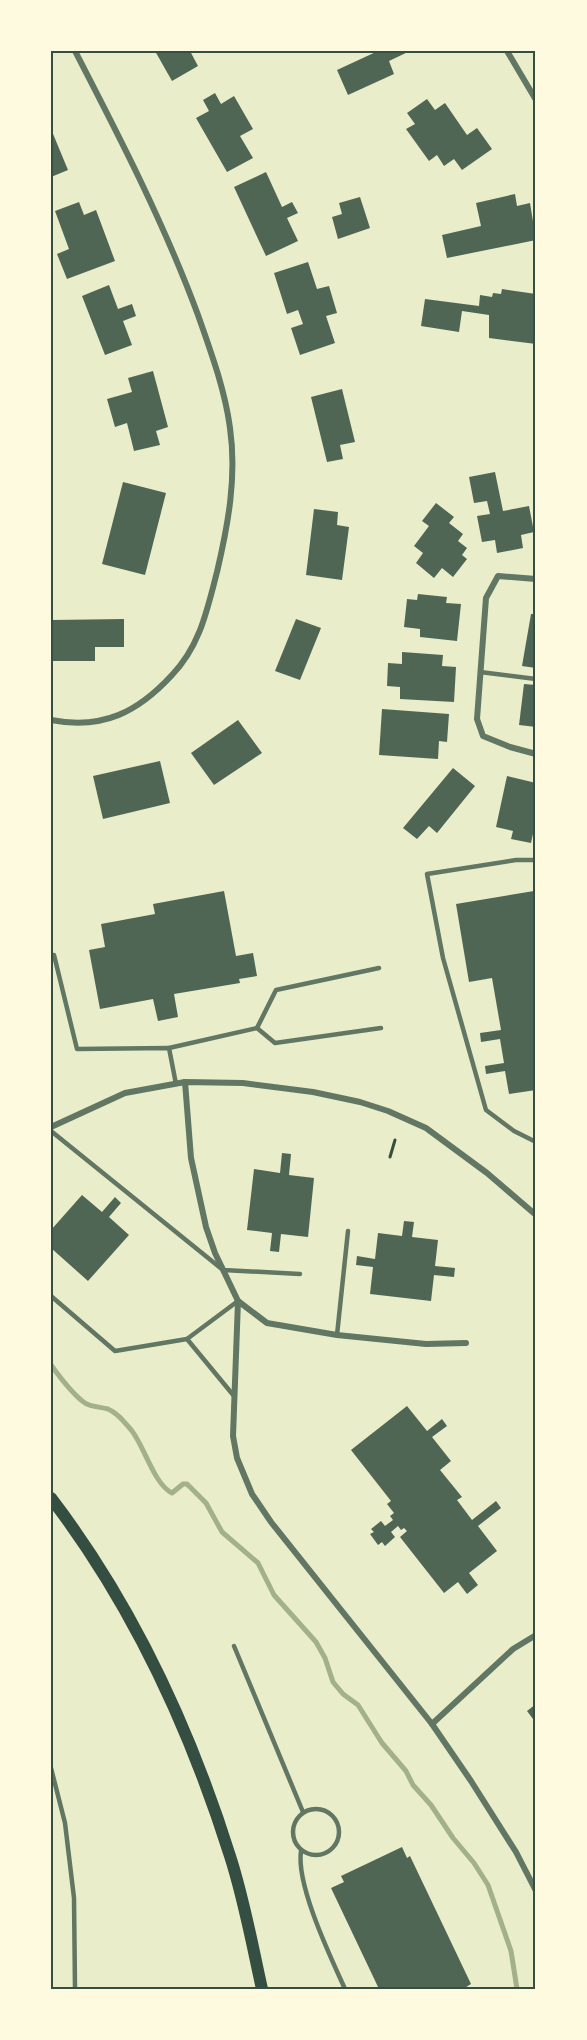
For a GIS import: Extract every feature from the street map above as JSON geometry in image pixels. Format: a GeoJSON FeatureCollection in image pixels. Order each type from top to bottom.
{"type":"FeatureCollection","features":[{"type":"Feature","properties":{"kind":"main road"},"geometry":{"type":"LineString","coordinates":[[51,1498],[115,1595],[147,1650],[178,1718],[204,1779],[231,1857],[262,1989]]}},
{"type":"Feature","properties":{"kind":"street"},"geometry":{"type":"LineString","coordinates":[[51,720],[83,722],[119,716],[159,689],[181,666],[197,640],[205,620],[224,543],[232,496],[233,458],[230,428],[210,350],[177,259],[148,194],[75,51]]}},
{"type":"Feature","properties":{"kind":"street"},"geometry":{"type":"LineString","coordinates":[[507,51],[536,100]]}},
{"type":"Feature","properties":{"kind":"street"},"geometry":{"type":"LineString","coordinates":[[536,579],[498,576],[486,598],[477,719],[483,736],[536,754]]}},
{"type":"Feature","properties":{"kind":"street"},"geometry":{"type":"LineString","coordinates":[[185,1082],[191,1158],[206,1227],[238,1301],[267,1323],[337,1335],[426,1344],[466,1343]]}},
{"type":"Feature","properties":{"kind":"street"},"geometry":{"type":"LineString","coordinates":[[51,1129],[125,1093],[185,1082],[243,1083],[312,1092],[360,1102],[388,1111],[426,1128],[487,1173],[536,1215]]}},
{"type":"Feature","properties":{"kind":"street"},"geometry":{"type":"LineString","coordinates":[[238,1301],[234,1436],[237,1458],[252,1494],[271,1522],[432,1724],[516,1852],[536,1891]]}},
{"type":"Feature","properties":{"kind":"street"},"geometry":{"type":"LineString","coordinates":[[432,1724],[513,1649],[536,1635]]}},
{"type":"Feature","properties":{"kind":"lane"},"geometry":{"type":"LineString","coordinates":[[480,672],[536,679]]}},
{"type":"Feature","properties":{"kind":"lane"},"geometry":{"type":"LineString","coordinates":[[536,860],[516,860],[427,874],[443,958],[486,1110],[514,1131],[536,1142]]}},
{"type":"Feature","properties":{"kind":"lane"},"geometry":{"type":"LineString","coordinates":[[54,955],[77,1049],[169,1048],[257,1028]]}},
{"type":"Feature","properties":{"kind":"lane"},"geometry":{"type":"LineString","coordinates":[[257,1028],[276,990],[379,968]]}},
{"type":"Feature","properties":{"kind":"lane"},"geometry":{"type":"LineString","coordinates":[[257,1028],[275,1043],[381,1028]]}},
{"type":"Feature","properties":{"kind":"lane"},"geometry":{"type":"LineString","coordinates":[[169,1048],[176,1084]]}},
{"type":"Feature","properties":{"kind":"lane"},"geometry":{"type":"LineString","coordinates":[[51,1129],[223,1270],[300,1274]]}},
{"type":"Feature","properties":{"kind":"lane"},"geometry":{"type":"LineString","coordinates":[[337,1335],[348,1231]]}},
{"type":"Feature","properties":{"kind":"lane"},"geometry":{"type":"LineString","coordinates":[[51,1296],[115,1352],[187,1340],[238,1301]]}},
{"type":"Feature","properties":{"kind":"lane"},"geometry":{"type":"LineString","coordinates":[[187,1340],[234,1396]]}},
{"type":"Feature","properties":{"kind":"lane"},"geometry":{"type":"LineString","coordinates":[[234,1646],[303,1812]]}},
{"type":"Feature","properties":{"kind":"lane"},"geometry":{"type":"LineString","coordinates":[[51,1768],[65,1823],[74,1898],[75,1989]]}},
{"type":"Feature","properties":{"kind":"lane"},"geometry":{"type":"LineString","coordinates":[[317,1808],[331,1813],[339,1826],[339,1840],[330,1852],[315,1856],[301,1851],[293,1838],[294,1823],[303,1812],[317,1808]]}},
{"type":"Feature","properties":{"kind":"lane"},"geometry":{"type":"LineString","coordinates":[[301,1851],[299,1864],[319,1928],[345,1989]]}},
{"type":"Feature","properties":{"kind":"path"},"geometry":{"type":"LineString","coordinates":[[390,1157],[395,1140]]}},
{"type":"Feature","properties":{"kind":"building"},"geometry":{"type":"Polygon","coordinates":[[[155,51],[190,51],[198,66],[172,81],[155,51]]]}},
{"type":"Feature","properties":{"kind":"building"},"geometry":{"type":"Polygon","coordinates":[[[378,51],[410,51],[389,61],[394,74],[348,95],[337,70],[378,51]]]}},
{"type":"Feature","properties":{"kind":"building"},"geometry":{"type":"Polygon","coordinates":[[[215,93],[221,104],[234,96],[253,129],[240,136],[253,158],[227,172],[196,118],[209,111],[203,100],[215,93]]]}},
{"type":"Feature","properties":{"kind":"building"},"geometry":{"type":"Polygon","coordinates":[[[427,99],[435,110],[445,103],[467,135],[477,128],[492,149],[462,170],[454,159],[444,166],[437,155],[429,161],[406,129],[415,124],[407,113],[427,99]]]}},
{"type":"Feature","properties":{"kind":"building"},"geometry":{"type":"Polygon","coordinates":[[[51,129],[68,170],[51,177],[51,129]]]}},
{"type":"Feature","properties":{"kind":"building"},"geometry":{"type":"Polygon","coordinates":[[[266,172],[282,207],[292,202],[298,213],[287,218],[298,241],[266,256],[234,187],[266,172]]]}},
{"type":"Feature","properties":{"kind":"building"},"geometry":{"type":"Polygon","coordinates":[[[515,194],[517,206],[530,203],[536,240],[447,258],[442,235],[481,226],[476,203],[515,194]]]}},
{"type":"Feature","properties":{"kind":"building"},"geometry":{"type":"Polygon","coordinates":[[[360,197],[370,228],[338,239],[332,217],[342,214],[339,203],[360,197]]]}},
{"type":"Feature","properties":{"kind":"building"},"geometry":{"type":"Polygon","coordinates":[[[79,202],[84,215],[96,210],[115,261],[67,279],[57,254],[69,249],[55,211],[79,202]]]}},
{"type":"Feature","properties":{"kind":"building"},"geometry":{"type":"Polygon","coordinates":[[[308,262],[317,289],[329,286],[337,313],[326,316],[335,343],[300,355],[291,328],[303,324],[298,310],[287,314],[274,273],[308,262]]]}},
{"type":"Feature","properties":{"kind":"building"},"geometry":{"type":"Polygon","coordinates":[[[109,285],[118,309],[132,304],[136,316],[123,321],[132,345],[105,355],[82,296],[109,285]]]}},
{"type":"Feature","properties":{"kind":"building"},"geometry":{"type":"Polygon","coordinates":[[[502,289],[536,294],[536,344],[489,338],[489,315],[462,311],[459,332],[421,326],[425,299],[479,306],[480,295],[492,297],[493,293],[501,294],[502,289]]]}},
{"type":"Feature","properties":{"kind":"building"},"geometry":{"type":"Polygon","coordinates":[[[153,371],[168,427],[156,431],[160,445],[134,451],[127,423],[115,427],[107,399],[132,392],[128,378],[153,371]]]}},
{"type":"Feature","properties":{"kind":"building"},"geometry":{"type":"Polygon","coordinates":[[[342,389],[355,442],[340,445],[343,459],[327,462],[311,397],[342,389]]]}},
{"type":"Feature","properties":{"kind":"building"},"geometry":{"type":"Polygon","coordinates":[[[495,472],[503,511],[529,506],[534,532],[521,535],[523,548],[497,553],[495,540],[482,542],[477,516],[490,514],[487,501],[474,503],[469,477],[495,472]]]}},
{"type":"Feature","properties":{"kind":"building"},"geometry":{"type":"Polygon","coordinates":[[[123,482],[166,493],[145,575],[102,564],[123,482]]]}},
{"type":"Feature","properties":{"kind":"building"},"geometry":{"type":"Polygon","coordinates":[[[436,503],[454,517],[449,523],[463,534],[458,541],[467,548],[462,555],[467,559],[453,577],[442,568],[434,578],[416,563],[423,553],[414,546],[429,526],[422,521],[436,503]]]}},
{"type":"Feature","properties":{"kind":"building"},"geometry":{"type":"Polygon","coordinates":[[[314,509],[338,512],[337,525],[349,527],[342,580],[306,575],[314,509]]]}},
{"type":"Feature","properties":{"kind":"building"},"geometry":{"type":"Polygon","coordinates":[[[418,594],[447,597],[446,603],[461,604],[457,641],[420,637],[420,629],[404,627],[407,599],[417,600],[418,594]]]}},
{"type":"Feature","properties":{"kind":"building"},"geometry":{"type":"Polygon","coordinates":[[[531,614],[536,614],[536,668],[522,666],[531,614]]]}},
{"type":"Feature","properties":{"kind":"building"},"geometry":{"type":"Polygon","coordinates":[[[124,619],[124,647],[95,647],[95,661],[52,661],[52,620],[124,619]]]}},
{"type":"Feature","properties":{"kind":"building"},"geometry":{"type":"Polygon","coordinates":[[[296,619],[321,628],[300,680],[275,671],[296,619]]]}},
{"type":"Feature","properties":{"kind":"building"},"geometry":{"type":"Polygon","coordinates":[[[402,652],[443,655],[442,666],[456,667],[454,702],[400,699],[400,687],[387,686],[388,663],[402,664],[402,652]]]}},
{"type":"Feature","properties":{"kind":"building"},"geometry":{"type":"Polygon","coordinates":[[[524,684],[536,685],[536,727],[519,725],[524,684]]]}},
{"type":"Feature","properties":{"kind":"building"},"geometry":{"type":"Polygon","coordinates":[[[382,709],[449,714],[447,742],[439,741],[438,759],[379,755],[382,709]]]}},
{"type":"Feature","properties":{"kind":"building"},"geometry":{"type":"Polygon","coordinates":[[[238,720],[262,753],[214,785],[191,753],[238,720]]]}},
{"type":"Feature","properties":{"kind":"building"},"geometry":{"type":"Polygon","coordinates":[[[160,761],[170,803],[103,819],[93,776],[160,761]]]}},
{"type":"Feature","properties":{"kind":"building"},"geometry":{"type":"Polygon","coordinates":[[[453,768],[475,786],[437,833],[429,826],[417,839],[403,828],[453,768]]]}},
{"type":"Feature","properties":{"kind":"building"},"geometry":{"type":"Polygon","coordinates":[[[507,776],[536,783],[536,820],[531,843],[511,839],[513,831],[496,827],[507,776]]]}},
{"type":"Feature","properties":{"kind":"building"},"geometry":{"type":"Polygon","coordinates":[[[224,891],[236,956],[253,953],[257,976],[239,979],[240,983],[174,994],[178,1017],[158,1021],[153,999],[100,1009],[89,950],[105,947],[101,924],[155,914],[153,904],[224,891]]]}},
{"type":"Feature","properties":{"kind":"building"},"geometry":{"type":"Polygon","coordinates":[[[534,891],[536,903],[536,1090],[509,1094],[505,1071],[486,1074],[485,1066],[504,1063],[500,1039],[481,1042],[480,1033],[501,1030],[492,978],[469,982],[456,904],[534,891]]]}},
{"type":"Feature","properties":{"kind":"building"},"geometry":{"type":"Polygon","coordinates":[[[282,1153],[291,1154],[289,1175],[314,1178],[308,1237],[281,1234],[279,1252],[270,1251],[272,1233],[247,1230],[254,1169],[280,1173],[282,1153]]]}},
{"type":"Feature","properties":{"kind":"building"},"geometry":{"type":"Polygon","coordinates":[[[82,1195],[102,1212],[115,1197],[121,1203],[109,1217],[129,1235],[88,1281],[51,1248],[51,1230],[82,1195]]]}},
{"type":"Feature","properties":{"kind":"building"},"geometry":{"type":"Polygon","coordinates":[[[404,1221],[414,1222],[412,1237],[438,1240],[435,1266],[455,1268],[454,1277],[434,1275],[431,1301],[370,1294],[373,1267],[356,1265],[357,1256],[375,1259],[378,1233],[402,1236],[404,1221]]]}},
{"type":"Feature","properties":{"kind":"building"},"geometry":{"type":"Polygon","coordinates":[[[407,1406],[427,1431],[442,1419],[447,1426],[432,1437],[451,1461],[440,1470],[462,1497],[457,1500],[472,1520],[496,1501],[501,1508],[478,1526],[497,1551],[469,1573],[478,1585],[467,1594],[458,1582],[444,1593],[400,1537],[407,1531],[404,1528],[401,1530],[398,1526],[391,1532],[395,1537],[385,1546],[382,1542],[378,1545],[370,1534],[374,1532],[371,1529],[381,1521],[385,1526],[393,1520],[390,1516],[394,1513],[387,1504],[391,1501],[351,1450],[407,1406]]]}},
{"type":"Feature","properties":{"kind":"building"},"geometry":{"type":"Polygon","coordinates":[[[536,1704],[536,1723],[527,1711],[536,1704]]]}},
{"type":"Feature","properties":{"kind":"building"},"geometry":{"type":"Polygon","coordinates":[[[402,1847],[407,1858],[410,1856],[471,1984],[463,1989],[379,1989],[331,1888],[344,1882],[341,1876],[402,1847]]]}},
{"type":"Feature","properties":{"kind":"waterway"},"geometry":{"type":"LineString","coordinates":[[51,1365],[80,1400],[108,1409],[121,1418],[137,1438],[160,1482],[172,1493],[183,1484],[187,1484],[206,1503],[222,1532],[258,1563],[274,1595],[316,1642],[325,1658],[333,1682],[343,1694],[358,1705],[382,1743],[406,1771],[413,1785],[431,1805],[488,1885],[511,1951],[517,1989]]}}]}
